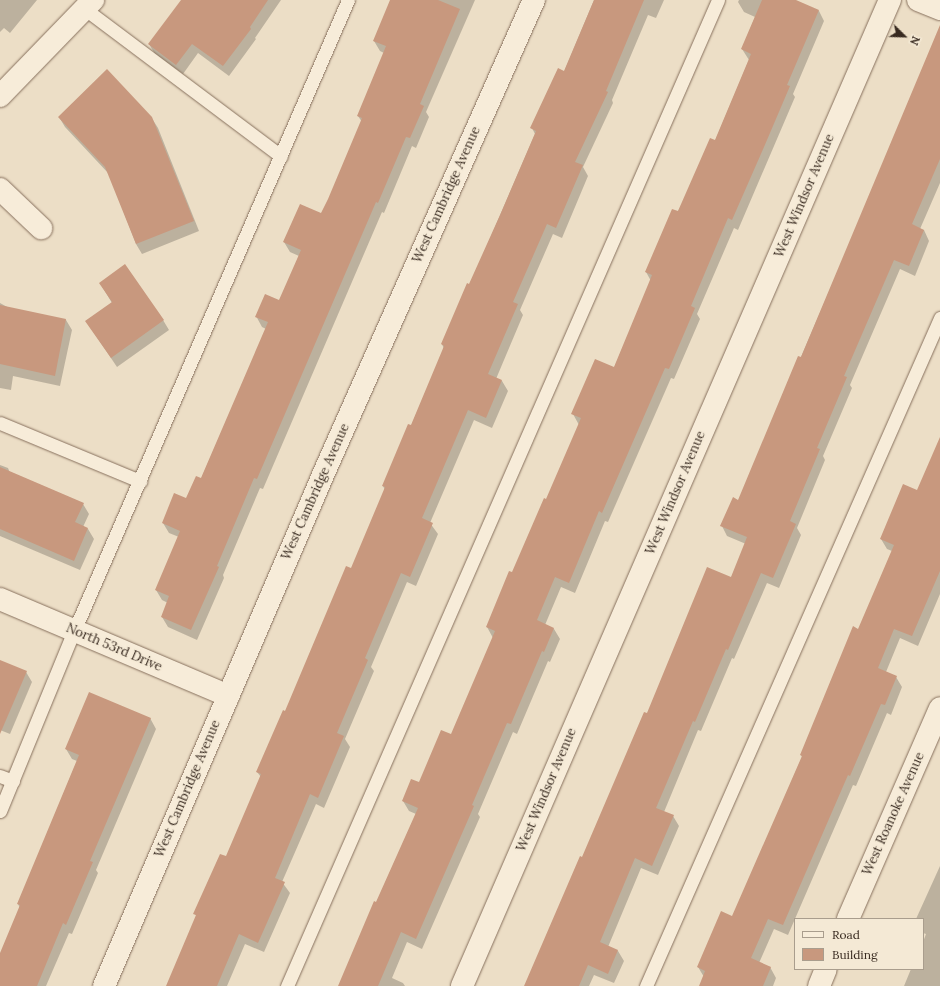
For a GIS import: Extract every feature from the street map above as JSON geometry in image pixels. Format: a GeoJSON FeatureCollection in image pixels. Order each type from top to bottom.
{"type":"FeatureCollection","features":[{"type":"Feature","properties":{"kind":"street","name":"West Cambridge Avenue"},"geometry":{"type":"LineString","coordinates":[[104,986],[323,475],[534,0]]}},
{"type":"Feature","properties":{"kind":"street","name":"West Windsor Avenue"},"geometry":{"type":"LineString","coordinates":[[462,986],[890,0]]}},
{"type":"Feature","properties":{"kind":"street"},"geometry":{"type":"LineString","coordinates":[[918,0],[940,9]]}},
{"type":"Feature","properties":{"kind":"street"},"geometry":{"type":"LineString","coordinates":[[0,96],[89,5]]}},
{"type":"Feature","properties":{"kind":"street"},"geometry":{"type":"LineString","coordinates":[[0,189],[41,228]]}},
{"type":"Feature","properties":{"kind":"street","name":"North 53rd Drive"},"geometry":{"type":"LineString","coordinates":[[0,599],[228,696]]}},
{"type":"Feature","properties":{"kind":"street","name":"West Roanoke Avenue"},"geometry":{"type":"LineString","coordinates":[[848,918],[940,708]]}},
{"type":"Feature","properties":{"kind":"street"},"geometry":{"type":"LineString","coordinates":[[819,986],[826,970]]}},
{"type":"Feature","properties":{"kind":"lane"},"geometry":{"type":"LineString","coordinates":[[0,811],[74,631],[348,0]]}},
{"type":"Feature","properties":{"kind":"lane"},"geometry":{"type":"LineString","coordinates":[[287,986],[718,0]]}},
{"type":"Feature","properties":{"kind":"lane"},"geometry":{"type":"LineString","coordinates":[[89,5],[281,156]]}},
{"type":"Feature","properties":{"kind":"lane"},"geometry":{"type":"LineString","coordinates":[[646,986],[940,318]]}},
{"type":"Feature","properties":{"kind":"lane"},"geometry":{"type":"LineString","coordinates":[[0,423],[140,481]]}},
{"type":"Feature","properties":{"kind":"lane"},"geometry":{"type":"LineString","coordinates":[[0,776],[13,782]]}},
{"type":"Feature","properties":{"kind":"building"},"geometry":{"type":"Polygon","coordinates":[[[181,0],[268,0],[250,27],[251,29],[223,66],[192,44],[176,65],[148,44],[181,0]]]}},
{"type":"Feature","properties":{"kind":"building"},"geometry":{"type":"Polygon","coordinates":[[[390,0],[438,0],[460,9],[420,104],[424,106],[410,138],[406,137],[378,203],[376,202],[257,479],[254,478],[217,566],[219,567],[191,630],[161,617],[169,596],[155,590],[180,531],[162,523],[174,493],[186,498],[196,476],[201,478],[268,322],[255,317],[265,294],[279,300],[301,250],[283,242],[300,204],[321,213],[328,199],[362,118],[357,116],[386,46],[373,41],[390,0]]]}},
{"type":"Feature","properties":{"kind":"building"},"geometry":{"type":"Polygon","coordinates":[[[594,0],[644,0],[606,91],[608,92],[575,162],[583,165],[556,228],[547,224],[513,302],[518,304],[488,374],[502,380],[486,418],[468,410],[422,518],[433,523],[410,577],[401,573],[365,658],[368,660],[337,733],[344,736],[318,798],[310,794],[275,878],[285,882],[258,943],[239,934],[217,986],[166,986],[196,915],[193,914],[220,854],[226,856],[261,774],[256,772],[283,710],[285,711],[346,566],[351,568],[385,487],[382,486],[408,424],[411,425],[444,346],[441,344],[467,283],[469,284],[500,215],[536,131],[530,128],[558,68],[564,71],[594,0]]]}},
{"type":"Feature","properties":{"kind":"building"},"geometry":{"type":"Polygon","coordinates":[[[762,0],[796,0],[819,10],[787,85],[790,86],[764,147],[732,220],[728,218],[691,306],[695,308],[669,369],[665,368],[602,513],[599,511],[569,583],[555,577],[537,620],[554,628],[544,652],[542,651],[511,724],[507,723],[472,805],[474,806],[416,939],[401,932],[378,986],[338,986],[374,901],[376,902],[418,808],[402,801],[411,779],[419,782],[441,730],[451,734],[495,631],[486,627],[509,571],[512,572],[581,418],[571,414],[595,359],[614,367],[652,275],[645,272],[672,209],[678,211],[710,138],[715,140],[751,54],[741,49],[762,0]]]}},
{"type":"Feature","properties":{"kind":"building"},"geometry":{"type":"Polygon","coordinates":[[[940,25],[940,159],[912,224],[924,230],[909,266],[894,260],[844,376],[847,377],[817,448],[820,449],[790,521],[796,524],[773,578],[761,573],[728,650],[726,649],[695,722],[693,721],[656,808],[674,815],[652,866],[635,858],[600,942],[618,950],[608,974],[588,965],[579,986],[524,986],[580,856],[582,857],[644,712],[647,713],[707,567],[731,577],[747,537],[720,526],[733,497],[738,500],[798,356],[801,357],[940,25]]]}},
{"type":"Feature","properties":{"kind":"building"},"geometry":{"type":"Polygon","coordinates":[[[107,69],[152,117],[194,221],[136,244],[105,167],[58,117],[107,69]]]}},
{"type":"Feature","properties":{"kind":"building"},"geometry":{"type":"Polygon","coordinates":[[[125,264],[164,320],[111,358],[85,321],[112,302],[99,283],[125,264]]]}},
{"type":"Feature","properties":{"kind":"building"},"geometry":{"type":"Polygon","coordinates":[[[0,305],[66,319],[55,376],[0,364],[0,305]]]}},
{"type":"Feature","properties":{"kind":"building"},"geometry":{"type":"Polygon","coordinates":[[[940,437],[940,571],[912,636],[894,629],[878,668],[897,676],[885,705],[881,704],[850,776],[848,775],[783,925],[768,919],[751,958],[771,967],[763,986],[699,986],[705,971],[697,967],[721,911],[732,916],[802,756],[800,755],[853,626],[858,629],[894,545],[880,539],[903,484],[917,490],[940,437]]]}},
{"type":"Feature","properties":{"kind":"building"},"geometry":{"type":"Polygon","coordinates":[[[0,467],[84,503],[75,522],[88,528],[74,561],[0,529],[0,467]]]}},
{"type":"Feature","properties":{"kind":"building"},"geometry":{"type":"Polygon","coordinates":[[[0,660],[27,671],[0,734],[0,660]]]}},
{"type":"Feature","properties":{"kind":"building"},"geometry":{"type":"Polygon","coordinates":[[[89,692],[151,718],[90,861],[93,862],[66,925],[63,923],[37,986],[0,986],[0,953],[20,905],[17,904],[79,755],[65,749],[89,692]]]}}]}
